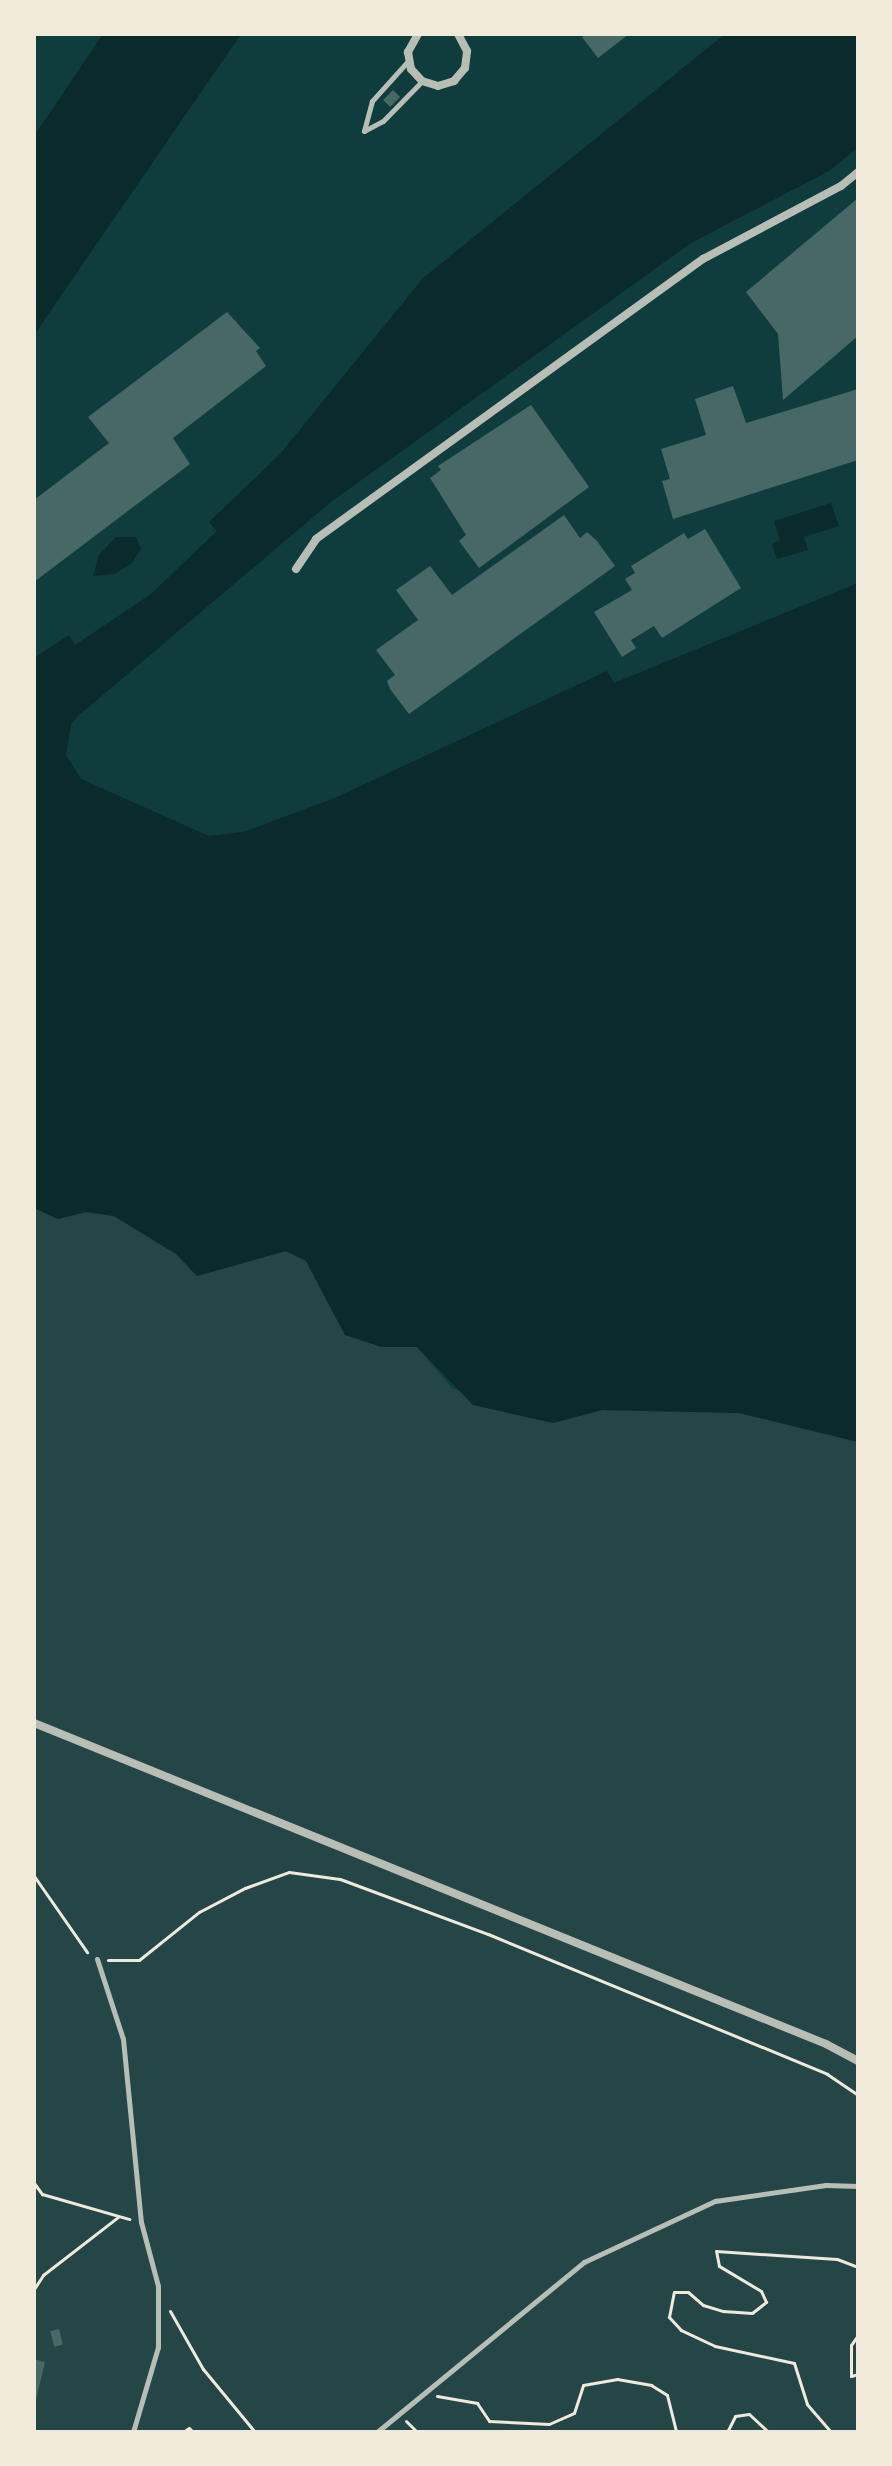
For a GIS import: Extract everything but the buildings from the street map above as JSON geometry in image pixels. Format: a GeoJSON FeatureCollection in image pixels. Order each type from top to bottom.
{"type":"FeatureCollection","features":[{"type":"Feature","properties":{"kind":"street"},"geometry":{"type":"LineString","coordinates":[[418,34],[408,61],[422,81],[438,86],[461,75],[468,60],[462,35]]}},
{"type":"Feature","properties":{"kind":"street"},"geometry":{"type":"LineString","coordinates":[[296,569],[309,545],[331,527],[703,259],[841,186],[858,172]]}},
{"type":"Feature","properties":{"kind":"street"},"geometry":{"type":"LineString","coordinates":[[34,1724],[826,2044],[858,2061]]}},
{"type":"Feature","properties":{"kind":"lane"},"geometry":{"type":"LineString","coordinates":[[408,61],[372,101],[364,131],[383,121],[422,81]]}},
{"type":"Feature","properties":{"kind":"lane"},"geometry":{"type":"LineString","coordinates":[[97,1959],[123,2039],[141,2222],[158,2286],[158,2347],[133,2432]]}},
{"type":"Feature","properties":{"kind":"lane"},"geometry":{"type":"LineString","coordinates":[[377,2432],[417,2395],[597,2256],[715,2201],[826,2185],[858,2186]]}},
{"type":"Feature","properties":{"kind":"path"},"geometry":{"type":"LineString","coordinates":[[34,1876],[90,1956],[97,1959],[139,1960],[199,1912],[289,1872],[340,1879],[488,1934],[827,2074],[858,2095]]}},
{"type":"Feature","properties":{"kind":"path"},"geometry":{"type":"LineString","coordinates":[[34,2183],[42,2194],[141,2222]]}},
{"type":"Feature","properties":{"kind":"path"},"geometry":{"type":"LineString","coordinates":[[34,2289],[43,2275],[118,2217]]}},
{"type":"Feature","properties":{"kind":"path"},"geometry":{"type":"LineString","coordinates":[[831,2432],[807,2404],[794,2363],[715,2346],[681,2330],[669,2317],[674,2292],[688,2292],[703,2305],[723,2311],[752,2313],[766,2302],[761,2291],[719,2266],[716,2251],[837,2259],[858,2267]]}},
{"type":"Feature","properties":{"kind":"path"},"geometry":{"type":"LineString","coordinates":[[158,2286],[203,2369],[255,2432]]}},
{"type":"Feature","properties":{"kind":"path"},"geometry":{"type":"LineString","coordinates":[[858,2335],[851,2345],[851,2376],[858,2374]]}},
{"type":"Feature","properties":{"kind":"path"},"geometry":{"type":"LineString","coordinates":[[417,2395],[477,2403],[489,2421],[549,2424],[574,2413],[583,2385],[617,2379],[651,2385],[667,2395],[676,2432]]}},
{"type":"Feature","properties":{"kind":"path"},"geometry":{"type":"LineString","coordinates":[[727,2432],[735,2416],[749,2414],[768,2432]]}},
{"type":"Feature","properties":{"kind":"path"},"geometry":{"type":"LineString","coordinates":[[183,2432],[193,2432]]}},
{"type":"Feature","properties":{"kind":"shaded area"},"geometry":{"type":"Polygon","coordinates":[[[103,34],[241,34],[34,335],[34,136],[103,34]]]}},
{"type":"Feature","properties":{"kind":"shaded area"},"geometry":{"type":"Polygon","coordinates":[[[725,34],[858,34],[858,147],[831,170],[691,243],[331,502],[78,716],[71,724],[66,755],[81,779],[209,836],[243,832],[337,797],[607,671],[614,683],[858,583],[858,1442],[739,1413],[602,1410],[553,1423],[473,1405],[417,1347],[382,1347],[345,1335],[306,1261],[286,1251],[197,1276],[176,1254],[114,1216],[86,1212],[58,1219],[34,1208],[34,658],[69,635],[75,645],[151,594],[217,531],[209,522],[280,454],[423,278],[725,34]]]}},
{"type":"Feature","properties":{"kind":"shaded area"},"geometry":{"type":"Polygon","coordinates":[[[831,503],[839,526],[804,537],[808,550],[777,559],[772,544],[780,540],[774,521],[831,503]]]}},
{"type":"Feature","properties":{"kind":"shaded area"},"geometry":{"type":"Polygon","coordinates":[[[116,537],[136,537],[141,549],[132,563],[114,574],[93,576],[99,555],[116,537]]]}},
{"type":"Feature","properties":{"kind":"shaded area"},"geometry":{"type":"Polygon","coordinates":[[[34,1208],[58,1219],[86,1212],[114,1216],[176,1254],[197,1276],[285,1251],[306,1261],[345,1335],[382,1347],[417,1347],[452,1388],[553,1423],[602,1410],[739,1413],[858,1442],[858,2432],[34,2432],[34,1208]]]}}]}
